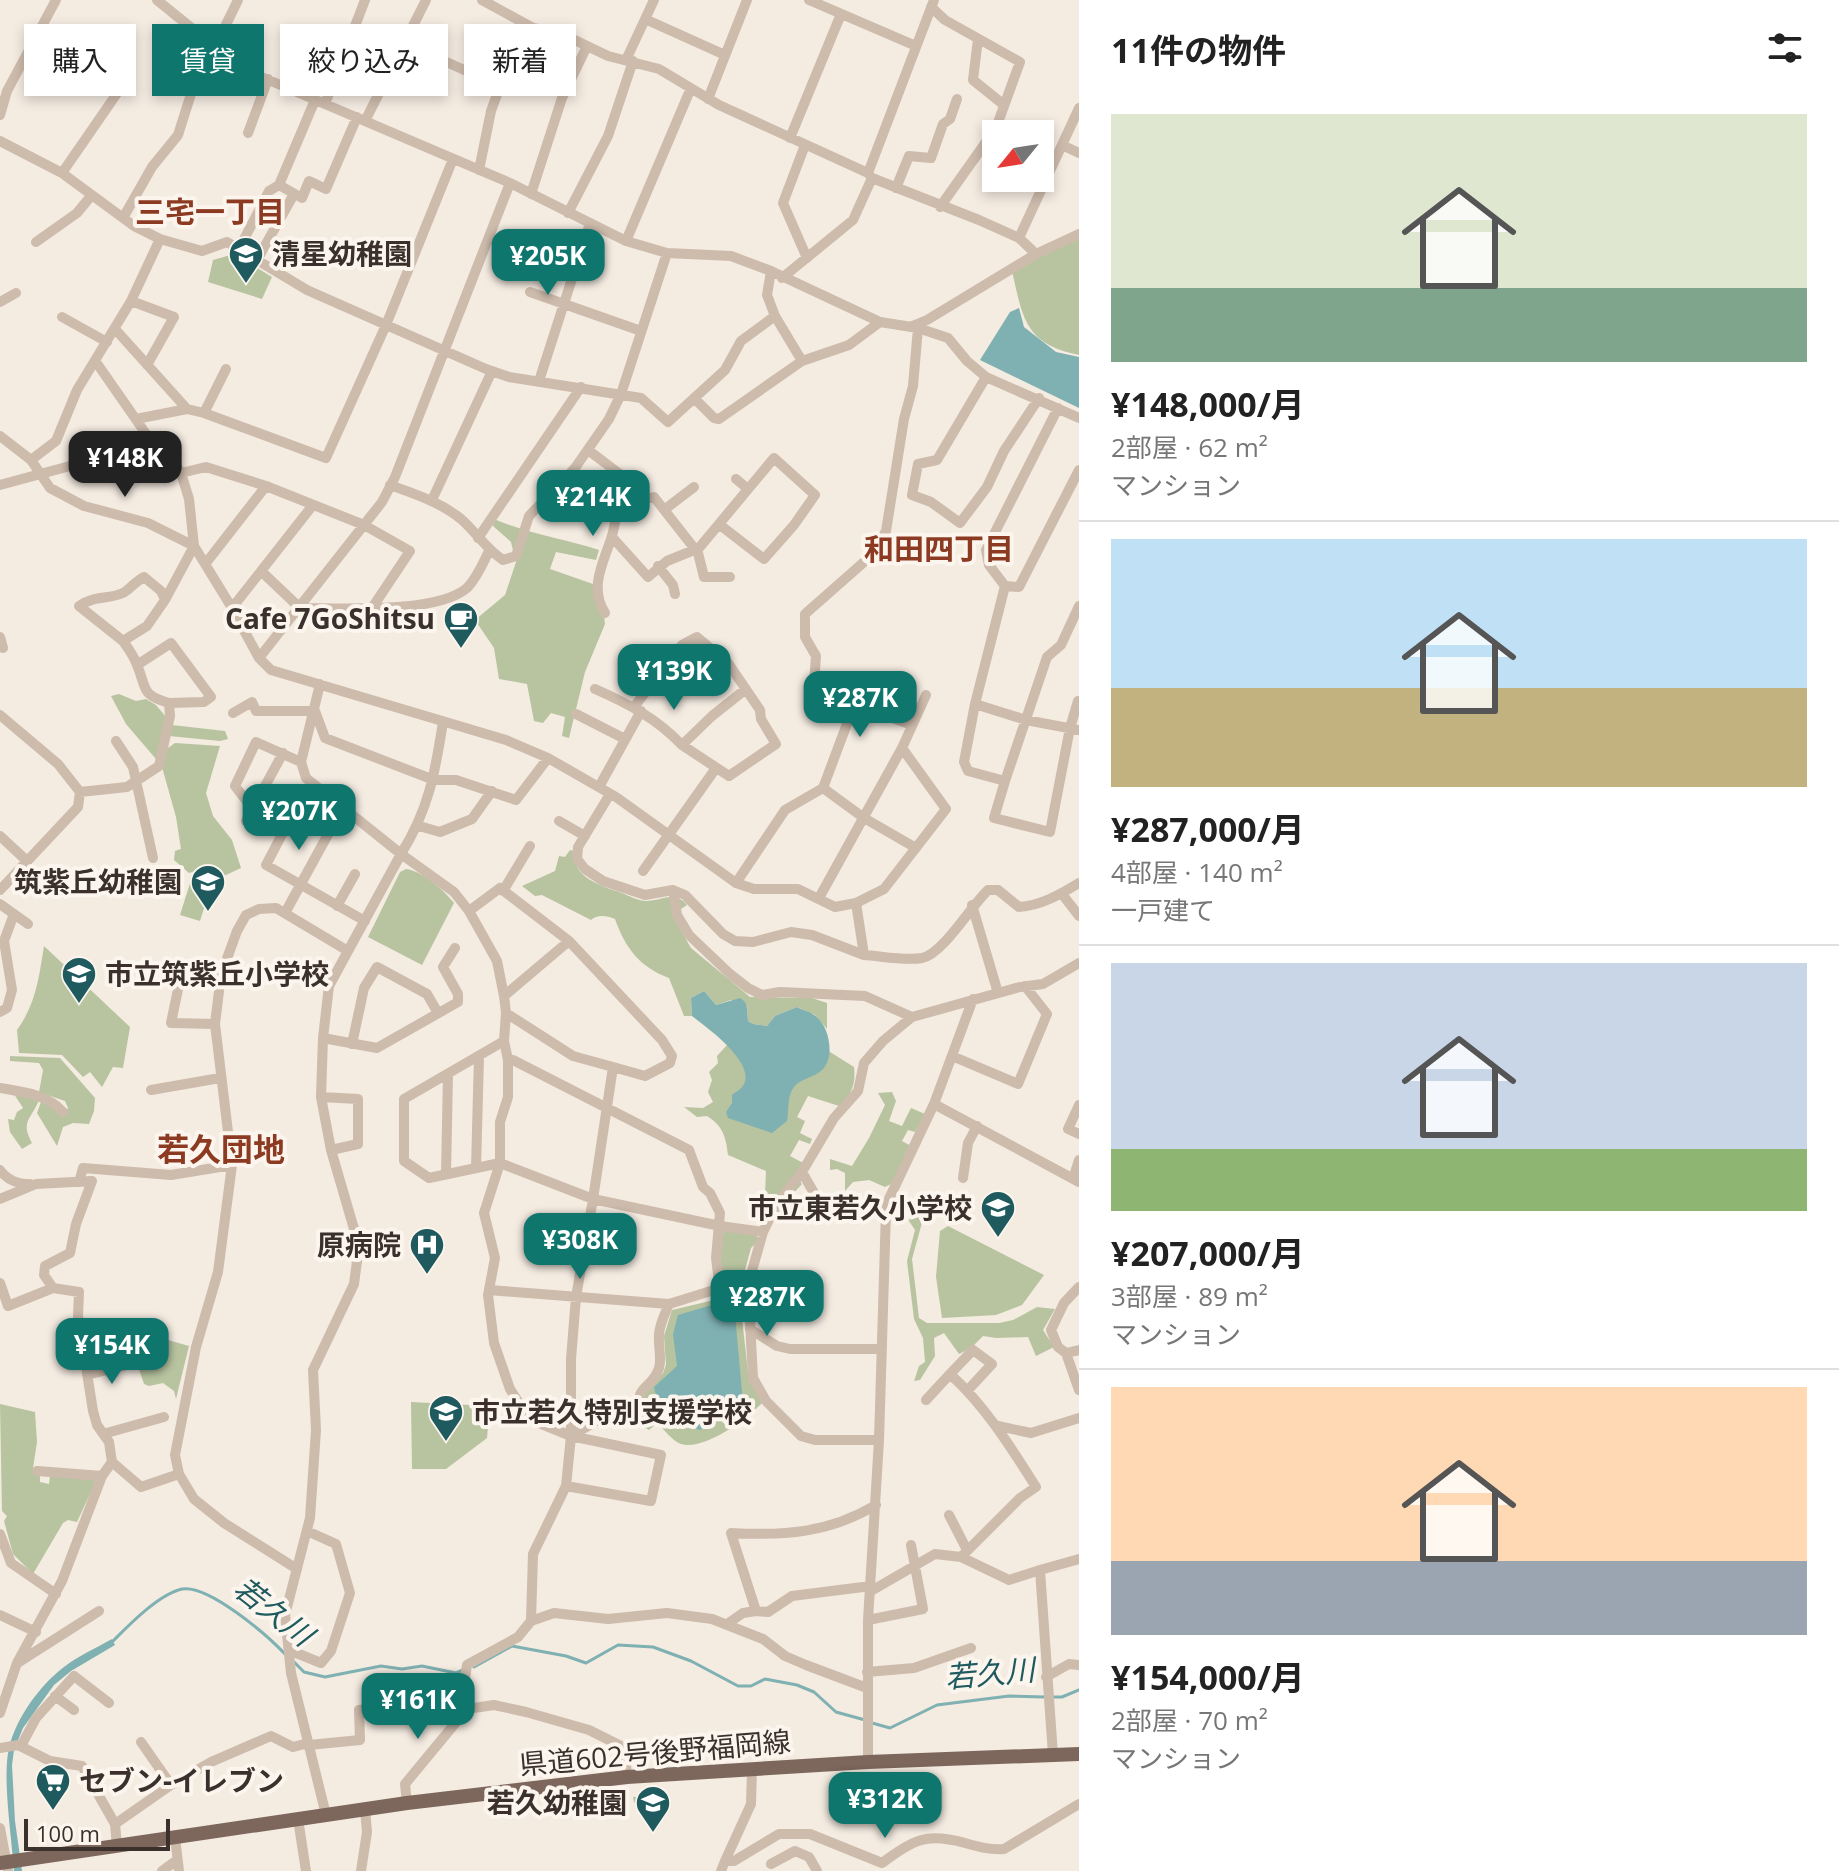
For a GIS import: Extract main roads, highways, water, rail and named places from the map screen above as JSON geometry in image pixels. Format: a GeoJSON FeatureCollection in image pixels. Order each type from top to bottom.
{"type":"FeatureCollection","features":[{"type":"Feature","properties":{"kind":"main road","name":"県道602号後野福岡線"},"geometry":{"type":"LineString","coordinates":[[5,1865],[26,1865],[117,1846],[407,1803],[627,1777],[868,1762],[1079,1754]]}},
{"type":"Feature","properties":{"kind":"water"},"geometry":{"type":"Polygon","coordinates":[[[1019,308],[1024,327],[1056,352],[1079,357],[1079,408],[980,360],[1010,312],[1019,308]]]}},
{"type":"Feature","properties":{"kind":"water"},"geometry":{"type":"Polygon","coordinates":[[[704,991],[716,1005],[740,998],[743,1000],[748,1021],[753,1024],[767,1026],[775,1016],[797,1007],[814,1015],[824,1026],[830,1049],[826,1064],[818,1073],[795,1086],[789,1097],[787,1121],[772,1133],[728,1118],[726,1112],[732,1103],[732,1095],[742,1087],[746,1078],[744,1068],[729,1047],[692,1016],[691,998],[704,991]]]}},
{"type":"Feature","properties":{"kind":"water"},"geometry":{"type":"Polygon","coordinates":[[[727,1297],[734,1303],[743,1403],[700,1430],[671,1413],[660,1401],[654,1387],[677,1366],[673,1334],[678,1315],[722,1302],[727,1297]]]}},
{"type":"Feature","properties":{"kind":"water"},"geometry":{"type":"Polygon","coordinates":[[[112,1639],[115,1645],[54,1685],[23,1728],[12,1765],[22,1871],[14,1871],[7,1761],[17,1725],[30,1703],[55,1674],[112,1639]]]}},
{"type":"Feature","properties":{"kind":"waterway","name":"若久川"},"geometry":{"type":"LineString","coordinates":[[113,1641],[145,1611],[182,1589],[207,1594],[221,1602],[285,1654]]}},
{"type":"Feature","properties":{"kind":"waterway","name":"若久川"},"geometry":{"type":"LineString","coordinates":[[474,1667],[512,1646],[586,1663],[618,1645],[653,1647],[691,1661],[738,1686],[751,1686],[765,1679],[797,1685],[814,1692],[836,1712],[865,1720]]}},
{"type":"Feature","properties":{"kind":"waterway","name":"若久川"},"geometry":{"type":"LineString","coordinates":[[294,1662],[304,1672],[325,1677],[381,1666],[402,1669],[422,1666],[456,1673],[463,1670]]}},
{"type":"Feature","properties":{"kind":"waterway","name":"若久川"},"geometry":{"type":"LineString","coordinates":[[1052,1697],[1062,1697],[1079,1690]]}},
{"type":"Feature","properties":{"kind":"waterway","name":"若久川"},"geometry":{"type":"LineString","coordinates":[[872,1723],[890,1728],[937,1705],[1009,1696],[1045,1697]]}},
{"type":"Feature","properties":{"kind":"place","name":"清星幼稚園"},"geometry":{"type":"Point","coordinates":[246,285]}},
{"type":"Feature","properties":{"kind":"place","name":"Cafe 7GoShitsu"},"geometry":{"type":"Point","coordinates":[461,650]}},
{"type":"Feature","properties":{"kind":"place","name":"筑紫丘幼稚園"},"geometry":{"type":"Point","coordinates":[208,913]}},
{"type":"Feature","properties":{"kind":"place","name":"市立筑紫丘小学校"},"geometry":{"type":"Point","coordinates":[79,1005]}},
{"type":"Feature","properties":{"kind":"place","name":"市立東若久小学校"},"geometry":{"type":"Point","coordinates":[998,1239]}},
{"type":"Feature","properties":{"kind":"place","name":"原病院"},"geometry":{"type":"Point","coordinates":[427,1276]}},
{"type":"Feature","properties":{"kind":"place","name":"市立若久特別支援学校"},"geometry":{"type":"Point","coordinates":[446,1443]}},
{"type":"Feature","properties":{"kind":"place","name":"セブン-イレブン"},"geometry":{"type":"Point","coordinates":[53,1812]}},
{"type":"Feature","properties":{"kind":"place","name":"若久幼稚園"},"geometry":{"type":"Point","coordinates":[653,1834]}},
{"type":"Feature","properties":{"kind":"district","name":"三宅一丁目"},"geometry":{"type":"Point","coordinates":[210,213]}},
{"type":"Feature","properties":{"kind":"district","name":"和田四丁目"},"geometry":{"type":"Point","coordinates":[939,550]}},
{"type":"Feature","properties":{"kind":"district","name":"若久団地"},"geometry":{"type":"Point","coordinates":[221,1150]}}]}
